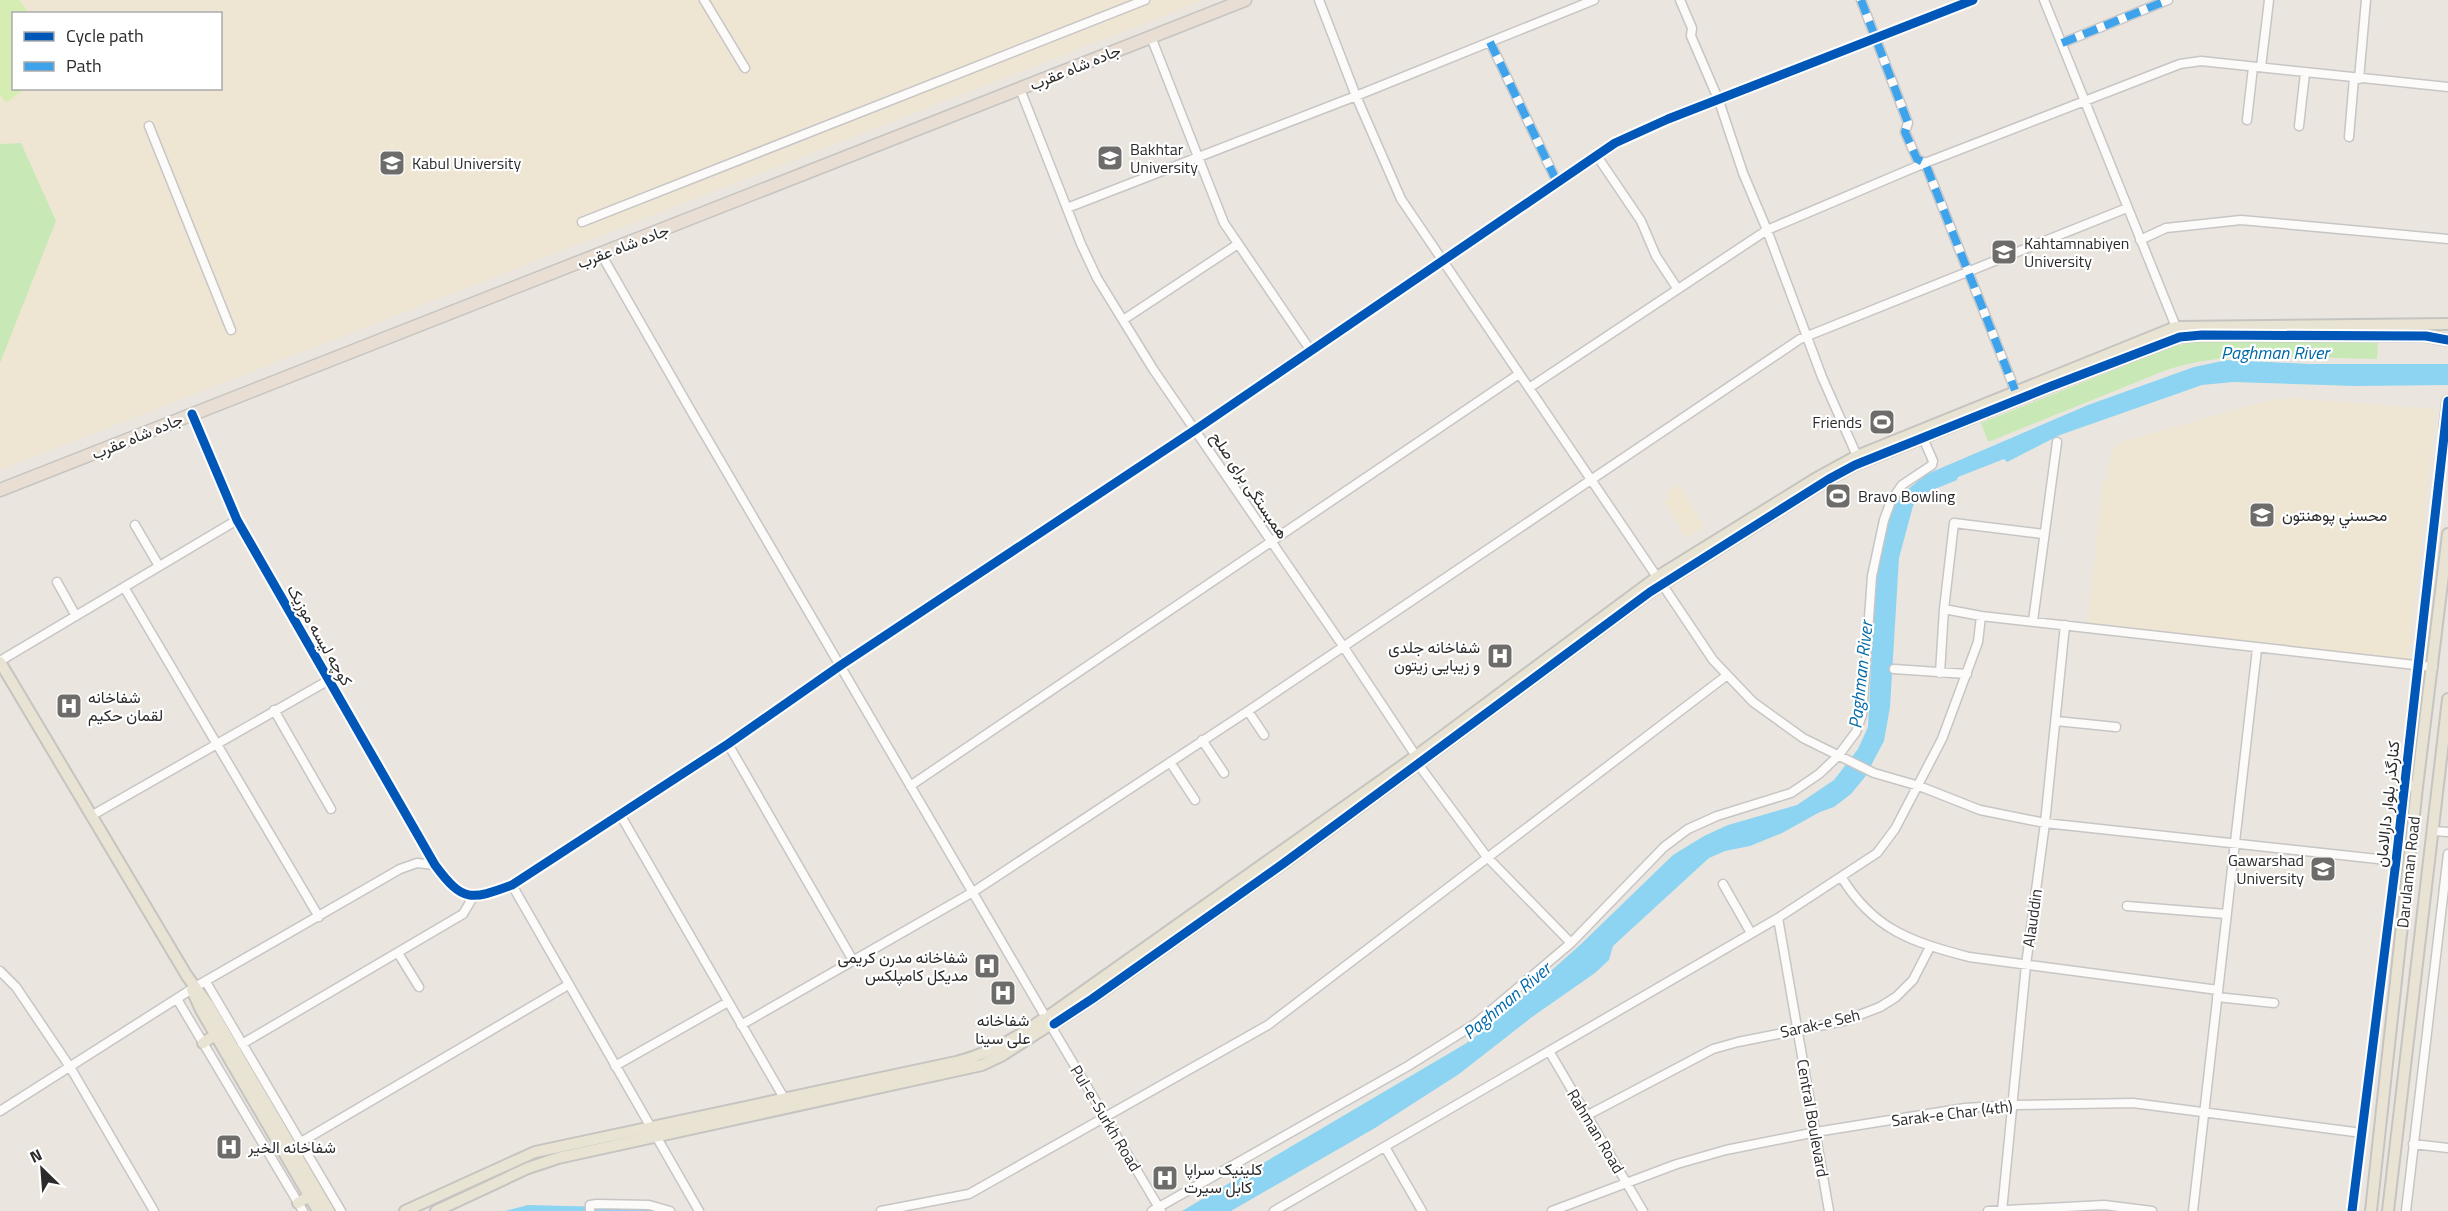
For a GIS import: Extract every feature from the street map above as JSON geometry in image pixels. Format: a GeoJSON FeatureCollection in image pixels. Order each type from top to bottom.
{"type":"FeatureCollection","features":[{"type":"Feature","properties":{"kind":"highway","name":"جاده شاه عقرب"},"geometry":{"type":"LineString","coordinates":[[0,490],[1245,0]]}},
{"type":"Feature","properties":{"kind":"main road"},"geometry":{"type":"LineString","coordinates":[[1660,580],[1855,465],[1923,438],[2015,390],[2176,327],[2448,324]]}},
{"type":"Feature","properties":{"kind":"main road"},"geometry":{"type":"LineString","coordinates":[[436,1211],[528,1168],[558,1158],[784,1098],[981,1056],[1092,999],[1660,580],[1815,479],[1857,456],[2181,337],[2202,334],[2426,336],[2448,340]]}},
{"type":"Feature","properties":{"kind":"main road","name":"کنارگذر بلوار دارالامان"},"geometry":{"type":"LineString","coordinates":[[2446,427],[2448,401]]}},
{"type":"Feature","properties":{"kind":"main road","name":"Darulaman Road"},"geometry":{"type":"LineString","coordinates":[[2370,1211],[2417,787],[2448,534]]}},
{"type":"Feature","properties":{"kind":"main road"},"geometry":{"type":"LineString","coordinates":[[0,662],[194,988],[201,1010],[309,1196],[327,1207]]}},
{"type":"Feature","properties":{"kind":"main road","name":"Darulaman Road"},"geometry":{"type":"LineString","coordinates":[[2388,1211],[2448,699]]}},
{"type":"Feature","properties":{"kind":"main road"},"geometry":{"type":"LineString","coordinates":[[2404,785],[2417,787]]}},
{"type":"Feature","properties":{"kind":"main road"},"geometry":{"type":"LineString","coordinates":[[194,988],[220,1013],[327,1207]]}},
{"type":"Feature","properties":{"kind":"main road"},"geometry":{"type":"LineString","coordinates":[[405,1211],[535,1152],[653,1133],[982,1065],[1001,1056],[1048,1021]]}},
{"type":"Feature","properties":{"kind":"main road"},"geometry":{"type":"LineString","coordinates":[[203,1043],[215,1035]]}},
{"type":"Feature","properties":{"kind":"main road"},"geometry":{"type":"LineString","coordinates":[[301,1207],[309,1196]]}},
{"type":"Feature","properties":{"kind":"street"},"geometry":{"type":"LineString","coordinates":[[704,0],[745,68]]}},
{"type":"Feature","properties":{"kind":"street"},"geometry":{"type":"LineString","coordinates":[[582,222],[1145,0]]}},
{"type":"Feature","properties":{"kind":"street"},"geometry":{"type":"LineString","coordinates":[[1319,0],[1356,96],[1401,199],[1713,660],[1753,702],[1783,724],[1840,757],[1874,772],[1919,786],[1980,810],[2045,823],[2396,861]]}},
{"type":"Feature","properties":{"kind":"street"},"geometry":{"type":"LineString","coordinates":[[1067,208],[1356,96],[1594,0]]}},
{"type":"Feature","properties":{"kind":"street"},"geometry":{"type":"LineString","coordinates":[[1680,0],[1692,28],[1691,36],[1719,101],[1743,173],[1822,376],[1857,456]]}},
{"type":"Feature","properties":{"kind":"street"},"geometry":{"type":"LineString","coordinates":[[1861,0],[1908,123],[1905,132],[1917,159],[1925,164],[2015,390]]}},
{"type":"Feature","properties":{"kind":"street"},"geometry":{"type":"LineString","coordinates":[[242,1044],[463,914],[473,897],[483,896],[512,885],[621,816],[841,665],[1195,430],[1557,182],[1630,135],[1973,0]]}},
{"type":"Feature","properties":{"kind":"street"},"geometry":{"type":"LineString","coordinates":[[2044,0],[2176,327]]}},
{"type":"Feature","properties":{"kind":"street"},"geometry":{"type":"LineString","coordinates":[[2062,43],[2168,0]]}},
{"type":"Feature","properties":{"kind":"street"},"geometry":{"type":"LineString","coordinates":[[2247,120],[2269,0]]}},
{"type":"Feature","properties":{"kind":"street"},"geometry":{"type":"LineString","coordinates":[[2349,137],[2366,0]]}},
{"type":"Feature","properties":{"kind":"street"},"geometry":{"type":"LineString","coordinates":[[1151,36],[1224,223],[1311,351]]}},
{"type":"Feature","properties":{"kind":"street"},"geometry":{"type":"LineString","coordinates":[[1490,42],[1557,182]]}},
{"type":"Feature","properties":{"kind":"street"},"geometry":{"type":"LineString","coordinates":[[1529,388],[1767,230],[1925,164],[2180,64],[2201,61],[2448,87]]}},
{"type":"Feature","properties":{"kind":"street"},"geometry":{"type":"LineString","coordinates":[[2299,126],[2305,73]]}},
{"type":"Feature","properties":{"kind":"street","name":"همبستگی برای صلح"},"geometry":{"type":"LineString","coordinates":[[1020,89],[1094,272],[1123,320],[1195,430],[1343,646],[1417,760],[1487,857],[1571,943]]}},
{"type":"Feature","properties":{"kind":"street"},"geometry":{"type":"LineString","coordinates":[[149,126],[231,330]]}},
{"type":"Feature","properties":{"kind":"street"},"geometry":{"type":"LineString","coordinates":[[1597,156],[1641,221],[1656,256],[1677,288]]}},
{"type":"Feature","properties":{"kind":"street"},"geometry":{"type":"LineString","coordinates":[[741,1025],[973,892],[1248,711],[1590,478],[1807,335],[2127,208]]}},
{"type":"Feature","properties":{"kind":"street"},"geometry":{"type":"LineString","coordinates":[[2140,240],[2166,228],[2241,220],[2448,239]]}},
{"type":"Feature","properties":{"kind":"street"},"geometry":{"type":"LineString","coordinates":[[1123,320],[1238,244]]}},
{"type":"Feature","properties":{"kind":"street","name":"Pul-e-Surkh Road"},"geometry":{"type":"LineString","coordinates":[[601,254],[1158,1210]]}},
{"type":"Feature","properties":{"kind":"street"},"geometry":{"type":"LineString","coordinates":[[910,786],[1169,613],[1271,541],[1519,374]]}},
{"type":"Feature","properties":{"kind":"street","name":"کوچه لیسه موزیک"},"geometry":{"type":"LineString","coordinates":[[192,414],[237,520],[435,865],[447,882],[463,894],[473,897]]}},
{"type":"Feature","properties":{"kind":"street","name":"کنارگذر بلوار دارالامان"},"geometry":{"type":"LineString","coordinates":[[2352,1211],[2396,861],[2446,427]]}},
{"type":"Feature","properties":{"kind":"street"},"geometry":{"type":"LineString","coordinates":[[1158,1210],[1408,1066],[1466,1030],[1571,943],[1664,847],[1689,829],[1717,816],[1791,793],[1840,757],[1856,732],[1862,715],[1872,576],[1884,520],[1891,501],[1902,485],[1932,465],[1933,461],[1923,438]]}},
{"type":"Feature","properties":{"kind":"street"},"geometry":{"type":"LineString","coordinates":[[2033,621],[2056,442]]}},
{"type":"Feature","properties":{"kind":"street"},"geometry":{"type":"LineString","coordinates":[[0,662],[237,520]]}},
{"type":"Feature","properties":{"kind":"street"},"geometry":{"type":"LineString","coordinates":[[1940,673],[1944,609],[1954,523],[2043,534]]}},
{"type":"Feature","properties":{"kind":"street"},"geometry":{"type":"LineString","coordinates":[[135,525],[159,566]]}},
{"type":"Feature","properties":{"kind":"street"},"geometry":{"type":"LineString","coordinates":[[57,582],[76,616]]}},
{"type":"Feature","properties":{"kind":"street"},"geometry":{"type":"LineString","coordinates":[[124,587],[319,917]]}},
{"type":"Feature","properties":{"kind":"street"},"geometry":{"type":"LineString","coordinates":[[1944,609],[1981,616],[2257,649],[2433,667]]}},
{"type":"Feature","properties":{"kind":"street"},"geometry":{"type":"LineString","coordinates":[[1274,1211],[1778,918],[1877,853],[1895,829],[1942,739],[1967,674],[1977,642],[1981,616]]}},
{"type":"Feature","properties":{"kind":"street","name":"Alauddin"},"geometry":{"type":"LineString","coordinates":[[2003,1210],[2026,965],[2045,823],[2065,625]]}},
{"type":"Feature","properties":{"kind":"street"},"geometry":{"type":"LineString","coordinates":[[2193,1211],[2257,649]]}},
{"type":"Feature","properties":{"kind":"street"},"geometry":{"type":"LineString","coordinates":[[1894,669],[1967,674]]}},
{"type":"Feature","properties":{"kind":"street"},"geometry":{"type":"LineString","coordinates":[[881,1211],[969,1194],[1268,1025],[1726,676]]}},
{"type":"Feature","properties":{"kind":"street"},"geometry":{"type":"LineString","coordinates":[[91,816],[329,680]]}},
{"type":"Feature","properties":{"kind":"street"},"geometry":{"type":"LineString","coordinates":[[274,710],[331,809]]}},
{"type":"Feature","properties":{"kind":"street"},"geometry":{"type":"LineString","coordinates":[[1248,711],[1264,735]]}},
{"type":"Feature","properties":{"kind":"street"},"geometry":{"type":"LineString","coordinates":[[2056,721],[2116,727]]}},
{"type":"Feature","properties":{"kind":"street"},"geometry":{"type":"LineString","coordinates":[[1202,740],[1224,773]]}},
{"type":"Feature","properties":{"kind":"street"},"geometry":{"type":"LineString","coordinates":[[728,744],[850,957],[855,960]]}},
{"type":"Feature","properties":{"kind":"street"},"geometry":{"type":"LineString","coordinates":[[1170,762],[1195,800]]}},
{"type":"Feature","properties":{"kind":"street"},"geometry":{"type":"LineString","coordinates":[[621,816],[784,1098]]}},
{"type":"Feature","properties":{"kind":"street"},"geometry":{"type":"LineString","coordinates":[[2433,831],[2448,832]]}},
{"type":"Feature","properties":{"kind":"street"},"geometry":{"type":"LineString","coordinates":[[2406,1211],[2413,1144],[2444,933],[2448,854]]}},
{"type":"Feature","properties":{"kind":"street"},"geometry":{"type":"LineString","coordinates":[[0,1111],[194,988],[400,869],[417,863],[435,865]]}},
{"type":"Feature","properties":{"kind":"street"},"geometry":{"type":"LineString","coordinates":[[1842,878],[1853,897],[1876,920],[1930,947],[1969,957],[2274,1003]]}},
{"type":"Feature","properties":{"kind":"street"},"geometry":{"type":"LineString","coordinates":[[1723,884],[1752,933]]}},
{"type":"Feature","properties":{"kind":"street"},"geometry":{"type":"LineString","coordinates":[[512,885],[699,1211]]}},
{"type":"Feature","properties":{"kind":"street"},"geometry":{"type":"LineString","coordinates":[[2127,906],[2226,914]]}},
{"type":"Feature","properties":{"kind":"street","name":"Central Boulevard"},"geometry":{"type":"LineString","coordinates":[[1778,918],[1829,1211]]}},
{"type":"Feature","properties":{"kind":"street","name":"Sarak-e Seh"},"geometry":{"type":"LineString","coordinates":[[1586,1116],[1713,1049],[1844,1020],[1880,1007],[1913,980],[1930,947]]}},
{"type":"Feature","properties":{"kind":"street"},"geometry":{"type":"LineString","coordinates":[[398,953],[418,987]]}},
{"type":"Feature","properties":{"kind":"street"},"geometry":{"type":"LineString","coordinates":[[0,971],[16,987],[70,1067],[154,1211]]}},
{"type":"Feature","properties":{"kind":"street"},"geometry":{"type":"LineString","coordinates":[[206,982],[220,1013],[242,1044],[301,1142],[327,1207],[341,1211]]}},
{"type":"Feature","properties":{"kind":"street"},"geometry":{"type":"LineString","coordinates":[[301,1142],[568,985]]}},
{"type":"Feature","properties":{"kind":"street"},"geometry":{"type":"LineString","coordinates":[[177,999],[301,1207]]}},
{"type":"Feature","properties":{"kind":"street"},"geometry":{"type":"LineString","coordinates":[[615,1066],[728,1002]]}},
{"type":"Feature","properties":{"kind":"street","name":"Rahman Road"},"geometry":{"type":"LineString","coordinates":[[1549,1051],[1643,1211]]}},
{"type":"Feature","properties":{"kind":"street","name":"Sarak-e Char (4th)"},"geometry":{"type":"LineString","coordinates":[[1552,1211],[1726,1150],[1816,1132],[1965,1108],[2133,1103],[2362,1133]]}},
{"type":"Feature","properties":{"kind":"street"},"geometry":{"type":"LineString","coordinates":[[2413,1144],[2448,1148]]}},
{"type":"Feature","properties":{"kind":"street"},"geometry":{"type":"LineString","coordinates":[[1385,1146],[1422,1211]]}},
{"type":"Feature","properties":{"kind":"street"},"geometry":{"type":"LineString","coordinates":[[590,1208],[649,1205],[670,1211]]}},
{"type":"Feature","properties":{"kind":"street"},"geometry":{"type":"LineString","coordinates":[[1988,1211],[2104,1205],[2151,1211]]}},
{"type":"Feature","properties":{"kind":"shaded area","name":"Kabul University"},"geometry":{"type":"Polygon","coordinates":[[[0,0],[1204,0],[0,470],[0,0]]]}},
{"type":"Feature","properties":{"kind":"shaded area","name":"محسني پوهنتون"},"geometry":{"type":"Polygon","coordinates":[[[2291,398],[2436,409],[2408,663],[2129,630],[2088,623],[2103,480],[2107,480],[2111,451],[2124,441],[2271,400],[2291,398]]]}},
{"type":"Feature","properties":{"kind":"shaded area"},"geometry":{"type":"Polygon","coordinates":[[[1679,485],[1704,527],[1686,538],[1664,501],[1669,498],[1666,493],[1679,485]]]}},
{"type":"Feature","properties":{"kind":"green space"},"geometry":{"type":"Polygon","coordinates":[[[0,0],[19,0],[28,12],[12,12],[12,90],[23,90],[6,103],[0,95],[0,0]]]}},
{"type":"Feature","properties":{"kind":"green space"},"geometry":{"type":"Polygon","coordinates":[[[21,143],[56,221],[0,363],[0,144],[21,143]]]}},
{"type":"Feature","properties":{"kind":"green space"},"geometry":{"type":"Polygon","coordinates":[[[2378,339],[2377,359],[2299,356],[2246,357],[2194,363],[2169,369],[1988,442],[1981,423],[2172,347],[2196,341],[2378,339]]]}},
{"type":"Feature","properties":{"kind":"water"},"geometry":{"type":"Polygon","coordinates":[[[2227,360],[2310,364],[2448,364],[2448,385],[2356,386],[2233,382],[2202,385],[2060,435],[2007,462],[2004,459],[1930,491],[1913,506],[1899,558],[1890,707],[1884,741],[1865,777],[1851,794],[1834,807],[1782,833],[1750,846],[1725,851],[1709,858],[1613,946],[1609,960],[1595,973],[1532,1017],[1459,1074],[1375,1128],[1231,1211],[1182,1211],[1465,1044],[1487,1028],[1580,945],[1673,855],[1704,836],[1728,825],[1797,805],[1834,780],[1858,749],[1868,727],[1876,567],[1892,509],[1903,493],[1927,474],[2088,405],[2194,367],[2227,360]]]}},
{"type":"Feature","properties":{"kind":"water"},"geometry":{"type":"Polygon","coordinates":[[[528,1205],[648,1208],[662,1211],[505,1211],[528,1205]]]}},
{"type":"Feature","properties":{"kind":"marked path"},"geometry":{"type":"LineString","coordinates":[[1861,0],[1908,123],[1905,132],[1917,159],[1925,163],[2015,390]]}},
{"type":"Feature","properties":{"kind":"marked path"},"geometry":{"type":"LineString","coordinates":[[2062,43],[2168,0]]}},
{"type":"Feature","properties":{"kind":"marked path"},"geometry":{"type":"LineString","coordinates":[[1490,42],[1557,182]]}},
{"type":"Feature","properties":{"kind":"cycle path"},"geometry":{"type":"LineString","coordinates":[[192,414],[237,520],[435,865],[461,892],[469,895],[487,894],[512,885],[728,744],[841,665],[1195,430],[1615,143],[1668,119],[1973,0]]}},
{"type":"Feature","properties":{"kind":"cycle path"},"geometry":{"type":"LineString","coordinates":[[1054,1024],[1284,863],[1650,592],[1855,465],[2180,337],[2202,335],[2426,336],[2448,340]]}},
{"type":"Feature","properties":{"kind":"cycle path"},"geometry":{"type":"LineString","coordinates":[[2352,1211],[2396,861],[2448,401]]}},
{"type":"Feature","properties":{"kind":"place","name":"Bakhtar University"},"geometry":{"type":"Point","coordinates":[1110,158]}},
{"type":"Feature","properties":{"kind":"place","name":"Kabul University"},"geometry":{"type":"Point","coordinates":[392,163]}},
{"type":"Feature","properties":{"kind":"place","name":"Kahtamnabiyen University"},"geometry":{"type":"Point","coordinates":[2004,252]}},
{"type":"Feature","properties":{"kind":"place","name":"Friends"},"geometry":{"type":"Point","coordinates":[1882,422]}},
{"type":"Feature","properties":{"kind":"place","name":"Bravo Bowling"},"geometry":{"type":"Point","coordinates":[1838,496]}},
{"type":"Feature","properties":{"kind":"place","name":"محسني پوهنتون"},"geometry":{"type":"Point","coordinates":[2262,515]}},
{"type":"Feature","properties":{"kind":"place","name":"شفاخانه جلدی و زیبایی زیتون"},"geometry":{"type":"Point","coordinates":[1500,656]}},
{"type":"Feature","properties":{"kind":"place","name":"شفاخانه لقمان حکیم"},"geometry":{"type":"Point","coordinates":[69,706]}},
{"type":"Feature","properties":{"kind":"place","name":"Gawarshad University"},"geometry":{"type":"Point","coordinates":[2323,869]}},
{"type":"Feature","properties":{"kind":"place","name":"شفاخانه مدرن کریمی مدیکل کامپلکس"},"geometry":{"type":"Point","coordinates":[987,966]}},
{"type":"Feature","properties":{"kind":"place","name":"شفاخانه علی سینا"},"geometry":{"type":"Point","coordinates":[1003,993]}},
{"type":"Feature","properties":{"kind":"place","name":"شفاخانه الخیر"},"geometry":{"type":"Point","coordinates":[229,1147]}},
{"type":"Feature","properties":{"kind":"place","name":"کلینیک سراپا کابل سیرت"},"geometry":{"type":"Point","coordinates":[1165,1178]}},
{"type":"Feature","properties":{"kind":"water label","name":"Paghman River"},"geometry":{"type":"Point","coordinates":[2275,353]}},
{"type":"Feature","properties":{"kind":"water label","name":"Paghman River"},"geometry":{"type":"Point","coordinates":[1861,675]}},
{"type":"Feature","properties":{"kind":"water label","name":"Paghman River"},"geometry":{"type":"Point","coordinates":[1507,1001]}}]}
